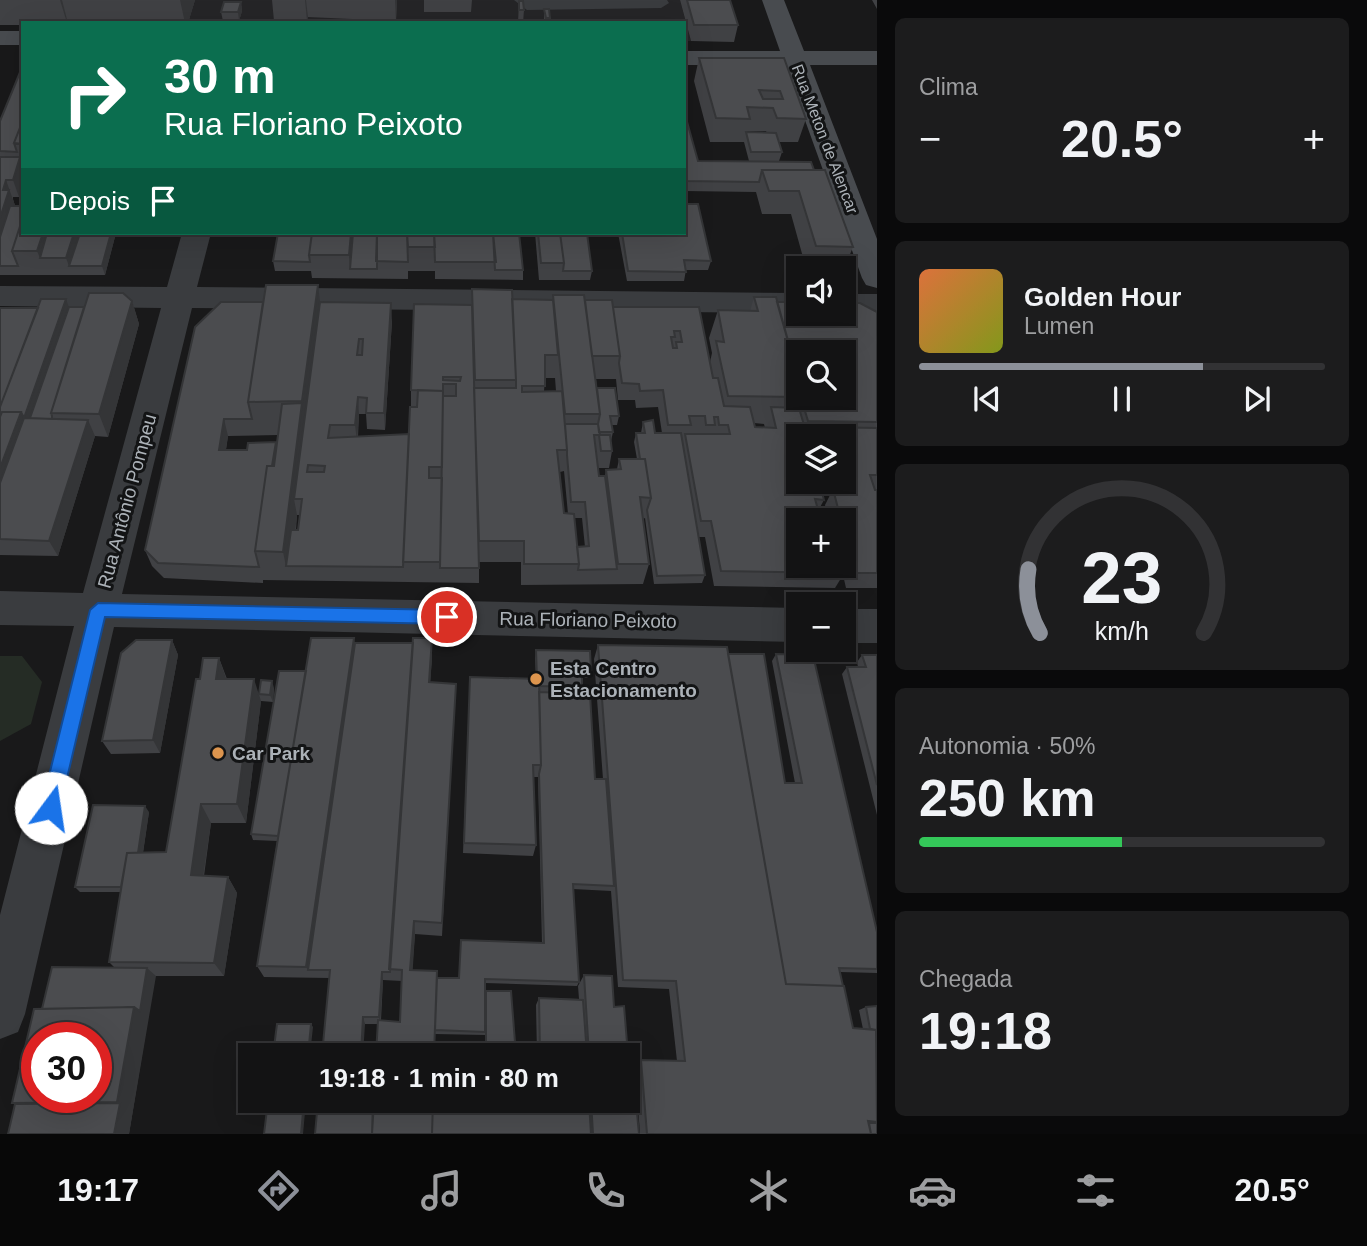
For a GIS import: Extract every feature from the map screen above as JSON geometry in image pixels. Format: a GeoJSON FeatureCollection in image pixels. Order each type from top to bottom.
{"type":"FeatureCollection","features":[{"type":"Feature","properties":{"kind":"street","name":"Rua Meton de Alencar"},"geometry":{"type":"LineString","coordinates":[[773,0],[877,278]]}},
{"type":"Feature","properties":{"kind":"street"},"geometry":{"type":"LineString","coordinates":[[0,38],[21,38]]}},
{"type":"Feature","properties":{"kind":"street"},"geometry":{"type":"LineString","coordinates":[[0,54],[21,54]]}},
{"type":"Feature","properties":{"kind":"street"},"geometry":{"type":"LineString","coordinates":[[686,58],[877,58]]}},
{"type":"Feature","properties":{"kind":"street","name":"Rua Antônio Pompeu"},"geometry":{"type":"LineString","coordinates":[[0,1014],[98,610],[195,235]]}},
{"type":"Feature","properties":{"kind":"street"},"geometry":{"type":"LineString","coordinates":[[0,296],[786,303]]}},
{"type":"Feature","properties":{"kind":"street"},"geometry":{"type":"LineString","coordinates":[[856,304],[877,304]]}},
{"type":"Feature","properties":{"kind":"street","name":"Rua Floriano Peixoto"},"geometry":{"type":"LineString","coordinates":[[0,608],[786,625]]}},
{"type":"Feature","properties":{"kind":"street"},"geometry":{"type":"LineString","coordinates":[[856,626],[877,626]]}},
{"type":"Feature","properties":{"kind":"lane"},"geometry":{"type":"LineString","coordinates":[[522,0],[527,5],[660,2],[665,21]]}},
{"type":"Feature","properties":{"kind":"shaded area"},"geometry":{"type":"Polygon","coordinates":[[[83,0],[680,0],[686,21],[73,21],[83,0]]]}},
{"type":"Feature","properties":{"kind":"shaded area"},"geometry":{"type":"Polygon","coordinates":[[[686,22],[691,41],[686,41],[686,22]]]}},
{"type":"Feature","properties":{"kind":"shaded area"},"geometry":{"type":"Polygon","coordinates":[[[0,656],[22,656],[42,682],[31,724],[0,741],[0,656]]]}},
{"type":"Feature","properties":{"kind":"building"},"geometry":{"type":"Polygon","coordinates":[[[687,0],[730,0],[738,25],[694,25],[687,0]]]}},
{"type":"Feature","properties":{"kind":"building"},"geometry":{"type":"Polygon","coordinates":[[[519,1],[523,1],[524,10],[519,10],[519,1]]]}},
{"type":"Feature","properties":{"kind":"building"},"geometry":{"type":"Polygon","coordinates":[[[224,2],[241,2],[238,12],[221,12],[224,2]]]}},
{"type":"Feature","properties":{"kind":"building"},"geometry":{"type":"Polygon","coordinates":[[[544,9],[549,9],[550,18],[546,18],[544,9]]]}},
{"type":"Feature","properties":{"kind":"building"},"geometry":{"type":"Polygon","coordinates":[[[699,58],[784,58],[806,119],[777,118],[773,108],[747,107],[750,119],[716,118],[699,58]],[[759,90],[763,99],[783,99],[780,91],[759,90]]]}},
{"type":"Feature","properties":{"kind":"building"},"geometry":{"type":"Polygon","coordinates":[[[21,70],[21,125],[14,143],[17,152],[0,151],[0,121],[21,70]]]}},
{"type":"Feature","properties":{"kind":"building"},"geometry":{"type":"Polygon","coordinates":[[[686,118],[698,161],[811,162],[814,170],[762,170],[759,182],[686,181],[686,118]]]}},
{"type":"Feature","properties":{"kind":"building"},"geometry":{"type":"Polygon","coordinates":[[[21,125],[21,144],[14,143],[21,125]]]}},
{"type":"Feature","properties":{"kind":"building"},"geometry":{"type":"Polygon","coordinates":[[[746,132],[776,133],[782,152],[751,152],[746,132]]]}},
{"type":"Feature","properties":{"kind":"building"},"geometry":{"type":"Polygon","coordinates":[[[0,157],[20,157],[13,180],[6,180],[3,190],[9,190],[0,218],[0,157]]]}},
{"type":"Feature","properties":{"kind":"building"},"geometry":{"type":"Polygon","coordinates":[[[762,170],[825,170],[853,247],[816,246],[799,191],[769,191],[762,170]]]}},
{"type":"Feature","properties":{"kind":"building"},"geometry":{"type":"Polygon","coordinates":[[[686,204],[698,204],[711,261],[684,260],[686,272],[628,271],[622,235],[686,235],[686,204]]]}},
{"type":"Feature","properties":{"kind":"building"},"geometry":{"type":"Polygon","coordinates":[[[10,206],[21,206],[21,223],[12,251],[18,266],[0,266],[0,237],[10,206]]]}},
{"type":"Feature","properties":{"kind":"building"},"geometry":{"type":"Polygon","coordinates":[[[21,223],[21,235],[42,235],[37,251],[12,251],[21,223]]]}},
{"type":"Feature","properties":{"kind":"building"},"geometry":{"type":"Polygon","coordinates":[[[46,235],[73,235],[66,258],[40,258],[46,235]]]}},
{"type":"Feature","properties":{"kind":"building"},"geometry":{"type":"Polygon","coordinates":[[[79,235],[110,235],[102,266],[69,266],[79,235]]]}},
{"type":"Feature","properties":{"kind":"building"},"geometry":{"type":"Polygon","coordinates":[[[278,235],[312,235],[310,262],[273,261],[278,235]]]}},
{"type":"Feature","properties":{"kind":"building"},"geometry":{"type":"Polygon","coordinates":[[[312,235],[351,235],[349,255],[309,255],[312,235]]]}},
{"type":"Feature","properties":{"kind":"building"},"geometry":{"type":"Polygon","coordinates":[[[353,235],[377,235],[377,269],[350,269],[353,235]]]}},
{"type":"Feature","properties":{"kind":"building"},"geometry":{"type":"Polygon","coordinates":[[[377,235],[407,235],[408,262],[376,261],[377,235]]]}},
{"type":"Feature","properties":{"kind":"building"},"geometry":{"type":"Polygon","coordinates":[[[407,235],[434,235],[435,247],[408,247],[407,235]]]}},
{"type":"Feature","properties":{"kind":"building"},"geometry":{"type":"Polygon","coordinates":[[[434,235],[493,235],[496,262],[435,262],[434,235]]]}},
{"type":"Feature","properties":{"kind":"building"},"geometry":{"type":"Polygon","coordinates":[[[493,235],[519,235],[523,270],[495,270],[493,235]]]}},
{"type":"Feature","properties":{"kind":"building"},"geometry":{"type":"Polygon","coordinates":[[[538,235],[560,235],[564,263],[541,263],[538,235]]]}},
{"type":"Feature","properties":{"kind":"building"},"geometry":{"type":"Polygon","coordinates":[[[560,235],[587,235],[592,271],[563,271],[560,235]]]}},
{"type":"Feature","properties":{"kind":"building"},"geometry":{"type":"Polygon","coordinates":[[[266,285],[318,285],[302,401],[248,402],[266,285]]]}},
{"type":"Feature","properties":{"kind":"building"},"geometry":{"type":"Polygon","coordinates":[[[472,289],[512,290],[516,380],[475,380],[472,289]]]}},
{"type":"Feature","properties":{"kind":"building"},"geometry":{"type":"Polygon","coordinates":[[[89,293],[123,293],[132,301],[99,414],[51,413],[89,293]]]}},
{"type":"Feature","properties":{"kind":"building"},"geometry":{"type":"Polygon","coordinates":[[[553,295],[584,295],[600,414],[565,414],[553,295]]]}},
{"type":"Feature","properties":{"kind":"building"},"geometry":{"type":"Polygon","coordinates":[[[754,297],[776,297],[788,340],[786,397],[728,396],[716,341],[724,342],[718,310],[758,311],[754,297]]]}},
{"type":"Feature","properties":{"kind":"building"},"geometry":{"type":"Polygon","coordinates":[[[41,299],[66,299],[24,418],[21,412],[2,412],[0,416],[0,407],[41,299]]]}},
{"type":"Feature","properties":{"kind":"building"},"geometry":{"type":"Polygon","coordinates":[[[512,299],[553,300],[558,355],[545,355],[545,386],[522,386],[522,392],[562,391],[567,450],[557,450],[564,513],[574,514],[579,564],[524,564],[524,541],[479,541],[474,388],[516,388],[512,299]]]}},
{"type":"Feature","properties":{"kind":"building"},"geometry":{"type":"Polygon","coordinates":[[[585,300],[612,300],[620,356],[592,356],[585,300]]]}},
{"type":"Feature","properties":{"kind":"building"},"geometry":{"type":"Polygon","coordinates":[[[221,302],[263,302],[248,402],[252,419],[224,419],[219,450],[247,450],[248,443],[276,442],[272,466],[267,466],[255,551],[259,567],[158,563],[145,550],[195,327],[221,302]]]}},
{"type":"Feature","properties":{"kind":"building"},"geometry":{"type":"Polygon","coordinates":[[[320,302],[391,303],[384,413],[366,413],[367,398],[358,397],[355,425],[330,425],[328,438],[409,434],[403,567],[286,566],[291,530],[298,530],[302,499],[294,499],[320,302]],[[359,339],[357,355],[362,355],[363,339],[359,339]],[[308,465],[307,472],[324,472],[325,466],[308,465]]]}},
{"type":"Feature","properties":{"kind":"building"},"geometry":{"type":"Polygon","coordinates":[[[777,302],[786,302],[786,326],[856,326],[856,303],[877,312],[877,422],[808,421],[805,410],[856,410],[856,340],[788,340],[777,302]]]}},
{"type":"Feature","properties":{"kind":"building"},"geometry":{"type":"Polygon","coordinates":[[[414,304],[472,305],[479,568],[440,568],[443,394],[456,396],[456,384],[443,384],[443,391],[411,390],[414,304]],[[443,377],[443,380],[460,381],[461,377],[443,377]]]}},
{"type":"Feature","properties":{"kind":"building"},"geometry":{"type":"Polygon","coordinates":[[[69,307],[84,307],[51,413],[52,419],[30,418],[69,307]]]}},
{"type":"Feature","properties":{"kind":"building"},"geometry":{"type":"Polygon","coordinates":[[[613,307],[699,307],[713,378],[718,378],[724,406],[750,407],[755,427],[776,428],[771,407],[800,410],[804,424],[786,424],[786,494],[822,494],[824,500],[815,499],[818,508],[786,508],[786,572],[721,571],[711,521],[701,521],[685,434],[730,434],[728,425],[719,425],[718,417],[714,417],[715,425],[706,425],[705,416],[689,416],[691,425],[668,425],[663,390],[640,391],[639,384],[622,383],[613,307]],[[674,331],[675,337],[671,337],[673,348],[677,348],[676,342],[682,342],[680,331],[674,331]]]}},
{"type":"Feature","properties":{"kind":"building"},"geometry":{"type":"Polygon","coordinates":[[[0,308],[38,308],[0,407],[0,308]]]}},
{"type":"Feature","properties":{"kind":"building"},"geometry":{"type":"Polygon","coordinates":[[[597,388],[615,388],[619,416],[610,416],[613,432],[599,432],[597,388]]]}},
{"type":"Feature","properties":{"kind":"building"},"geometry":{"type":"Polygon","coordinates":[[[418,390],[443,391],[442,467],[429,467],[429,478],[442,478],[440,562],[403,562],[410,407],[417,407],[418,390]]]}},
{"type":"Feature","properties":{"kind":"building"},"geometry":{"type":"Polygon","coordinates":[[[302,403],[283,552],[255,551],[267,466],[274,466],[282,404],[302,403]]]}},
{"type":"Feature","properties":{"kind":"building"},"geometry":{"type":"Polygon","coordinates":[[[2,412],[21,412],[0,468],[0,417],[2,412]]]}},
{"type":"Feature","properties":{"kind":"building"},"geometry":{"type":"Polygon","coordinates":[[[24,418],[88,420],[49,541],[0,539],[0,483],[24,418]]]}},
{"type":"Feature","properties":{"kind":"building"},"geometry":{"type":"Polygon","coordinates":[[[653,420],[655,433],[681,433],[705,575],[657,576],[647,510],[651,498],[645,459],[640,459],[636,433],[645,433],[643,422],[653,420]]]}},
{"type":"Feature","properties":{"kind":"building"},"geometry":{"type":"Polygon","coordinates":[[[565,424],[598,424],[600,435],[594,435],[599,476],[605,476],[617,569],[578,570],[577,547],[589,546],[585,502],[571,502],[565,424]]]}},
{"type":"Feature","properties":{"kind":"building"},"geometry":{"type":"Polygon","coordinates":[[[856,428],[877,428],[877,475],[870,475],[877,490],[877,573],[856,573],[856,508],[838,508],[834,494],[856,494],[856,428]]]}},
{"type":"Feature","properties":{"kind":"building"},"geometry":{"type":"Polygon","coordinates":[[[599,435],[610,435],[612,451],[601,451],[599,435]]]}},
{"type":"Feature","properties":{"kind":"building"},"geometry":{"type":"Polygon","coordinates":[[[619,459],[645,459],[651,498],[640,497],[649,564],[618,564],[606,470],[621,469],[619,459]]]}},
{"type":"Feature","properties":{"kind":"building"},"geometry":{"type":"Polygon","coordinates":[[[311,638],[354,638],[306,967],[257,966],[311,638]]]}},
{"type":"Feature","properties":{"kind":"building"},"geometry":{"type":"Polygon","coordinates":[[[413,638],[432,638],[429,682],[456,684],[442,923],[414,921],[410,970],[437,971],[434,1043],[377,1043],[378,1020],[400,1022],[402,970],[389,969],[413,638]]]}},
{"type":"Feature","properties":{"kind":"building"},"geometry":{"type":"Polygon","coordinates":[[[136,640],[172,640],[153,740],[102,741],[121,653],[136,640]]]}},
{"type":"Feature","properties":{"kind":"building"},"geometry":{"type":"Polygon","coordinates":[[[355,643],[413,643],[390,972],[382,972],[379,1017],[363,1017],[362,1043],[323,1043],[330,970],[308,970],[355,643]]]}},
{"type":"Feature","properties":{"kind":"building"},"geometry":{"type":"Polygon","coordinates":[[[598,645],[727,647],[786,984],[844,986],[853,1028],[876,1030],[877,1122],[868,1121],[871,1134],[647,1134],[641,1060],[685,1061],[676,981],[623,980],[598,645]]]}},
{"type":"Feature","properties":{"kind":"building"},"geometry":{"type":"Polygon","coordinates":[[[536,650],[590,651],[591,671],[582,671],[582,687],[539,686],[536,650]]]}},
{"type":"Feature","properties":{"kind":"building"},"geometry":{"type":"Polygon","coordinates":[[[728,654],[764,654],[785,783],[802,783],[776,654],[786,654],[786,662],[815,662],[877,932],[877,969],[839,968],[843,986],[786,984],[728,654]]]}},
{"type":"Feature","properties":{"kind":"building"},"geometry":{"type":"Polygon","coordinates":[[[862,655],[877,655],[877,785],[847,667],[866,667],[862,655]]]}},
{"type":"Feature","properties":{"kind":"building"},"geometry":{"type":"Polygon","coordinates":[[[203,658],[219,658],[216,679],[254,679],[237,804],[201,804],[191,875],[228,877],[214,963],[109,962],[127,853],[166,852],[196,679],[200,679],[203,658]]]}},
{"type":"Feature","properties":{"kind":"building"},"geometry":{"type":"Polygon","coordinates":[[[279,671],[306,671],[278,836],[251,834],[279,671]]]}},
{"type":"Feature","properties":{"kind":"building"},"geometry":{"type":"Polygon","coordinates":[[[470,677],[539,679],[541,765],[533,765],[536,845],[464,843],[470,677]]]}},
{"type":"Feature","properties":{"kind":"building"},"geometry":{"type":"Polygon","coordinates":[[[261,680],[272,681],[270,695],[259,694],[261,680]]]}},
{"type":"Feature","properties":{"kind":"building"},"geometry":{"type":"Polygon","coordinates":[[[539,692],[590,694],[595,779],[606,779],[614,886],[573,884],[579,982],[485,979],[485,1032],[435,1030],[437,978],[459,978],[461,940],[544,943],[539,692]]]}},
{"type":"Feature","properties":{"kind":"building"},"geometry":{"type":"Polygon","coordinates":[[[93,805],[145,806],[138,853],[127,853],[121,887],[75,887],[93,805]]]}},
{"type":"Feature","properties":{"kind":"building"},"geometry":{"type":"Polygon","coordinates":[[[52,967],[147,968],[140,1011],[134,1007],[42,1009],[52,967]]]}},
{"type":"Feature","properties":{"kind":"building"},"geometry":{"type":"Polygon","coordinates":[[[584,975],[612,976],[614,1007],[624,1006],[627,1043],[588,1043],[584,975]]]}},
{"type":"Feature","properties":{"kind":"building"},"geometry":{"type":"Polygon","coordinates":[[[486,991],[511,991],[515,1043],[486,1043],[486,991]]]}},
{"type":"Feature","properties":{"kind":"building"},"geometry":{"type":"Polygon","coordinates":[[[539,998],[583,1000],[586,1043],[540,1043],[539,998]]]}},
{"type":"Feature","properties":{"kind":"building"},"geometry":{"type":"Polygon","coordinates":[[[877,1006],[877,1033],[876,1030],[870,1029],[866,1007],[877,1006]]]}},
{"type":"Feature","properties":{"kind":"building"},"geometry":{"type":"Polygon","coordinates":[[[134,1007],[117,1102],[112,1102],[112,1022],[31,1022],[34,1009],[134,1007]]]}},
{"type":"Feature","properties":{"kind":"building"},"geometry":{"type":"Polygon","coordinates":[[[277,1024],[311,1024],[309,1043],[275,1043],[277,1024]]]}},
{"type":"Feature","properties":{"kind":"building"},"geometry":{"type":"Polygon","coordinates":[[[21,1065],[21,1103],[12,1103],[21,1065]]]}},
{"type":"Feature","properties":{"kind":"building"},"geometry":{"type":"Polygon","coordinates":[[[112,1103],[120,1103],[114,1134],[8,1134],[15,1104],[21,1104],[21,1113],[112,1113],[112,1103]]]}},
{"type":"Feature","properties":{"kind":"building"},"geometry":{"type":"Polygon","coordinates":[[[267,1113],[303,1113],[301,1134],[264,1134],[267,1113]]]}},
{"type":"Feature","properties":{"kind":"building"},"geometry":{"type":"Polygon","coordinates":[[[317,1113],[373,1113],[372,1134],[315,1134],[317,1113]]]}},
{"type":"Feature","properties":{"kind":"building"},"geometry":{"type":"Polygon","coordinates":[[[373,1113],[433,1113],[432,1134],[372,1134],[373,1113]]]}},
{"type":"Feature","properties":{"kind":"building"},"geometry":{"type":"Polygon","coordinates":[[[433,1113],[590,1113],[591,1134],[432,1134],[433,1113]]]}},
{"type":"Feature","properties":{"kind":"building"},"geometry":{"type":"Polygon","coordinates":[[[592,1113],[637,1113],[639,1134],[593,1134],[592,1113]]]}},
{"type":"Feature","properties":{"kind":"building"},"geometry":{"type":"Polygon","coordinates":[[[869,1123],[877,1123],[877,1134],[871,1134],[869,1123]]]}},
{"type":"Feature","properties":{"kind":"place","name":"Esta Centro Estacionamento"},"geometry":{"type":"Point","coordinates":[536,679]}},
{"type":"Feature","properties":{"kind":"place","name":"Car Park"},"geometry":{"type":"Point","coordinates":[218,753]}},
{"type":"Feature","properties":{"kind":"route"},"geometry":{"type":"LineString","coordinates":[[51,808],[98,610],[447,617]]}}]}
